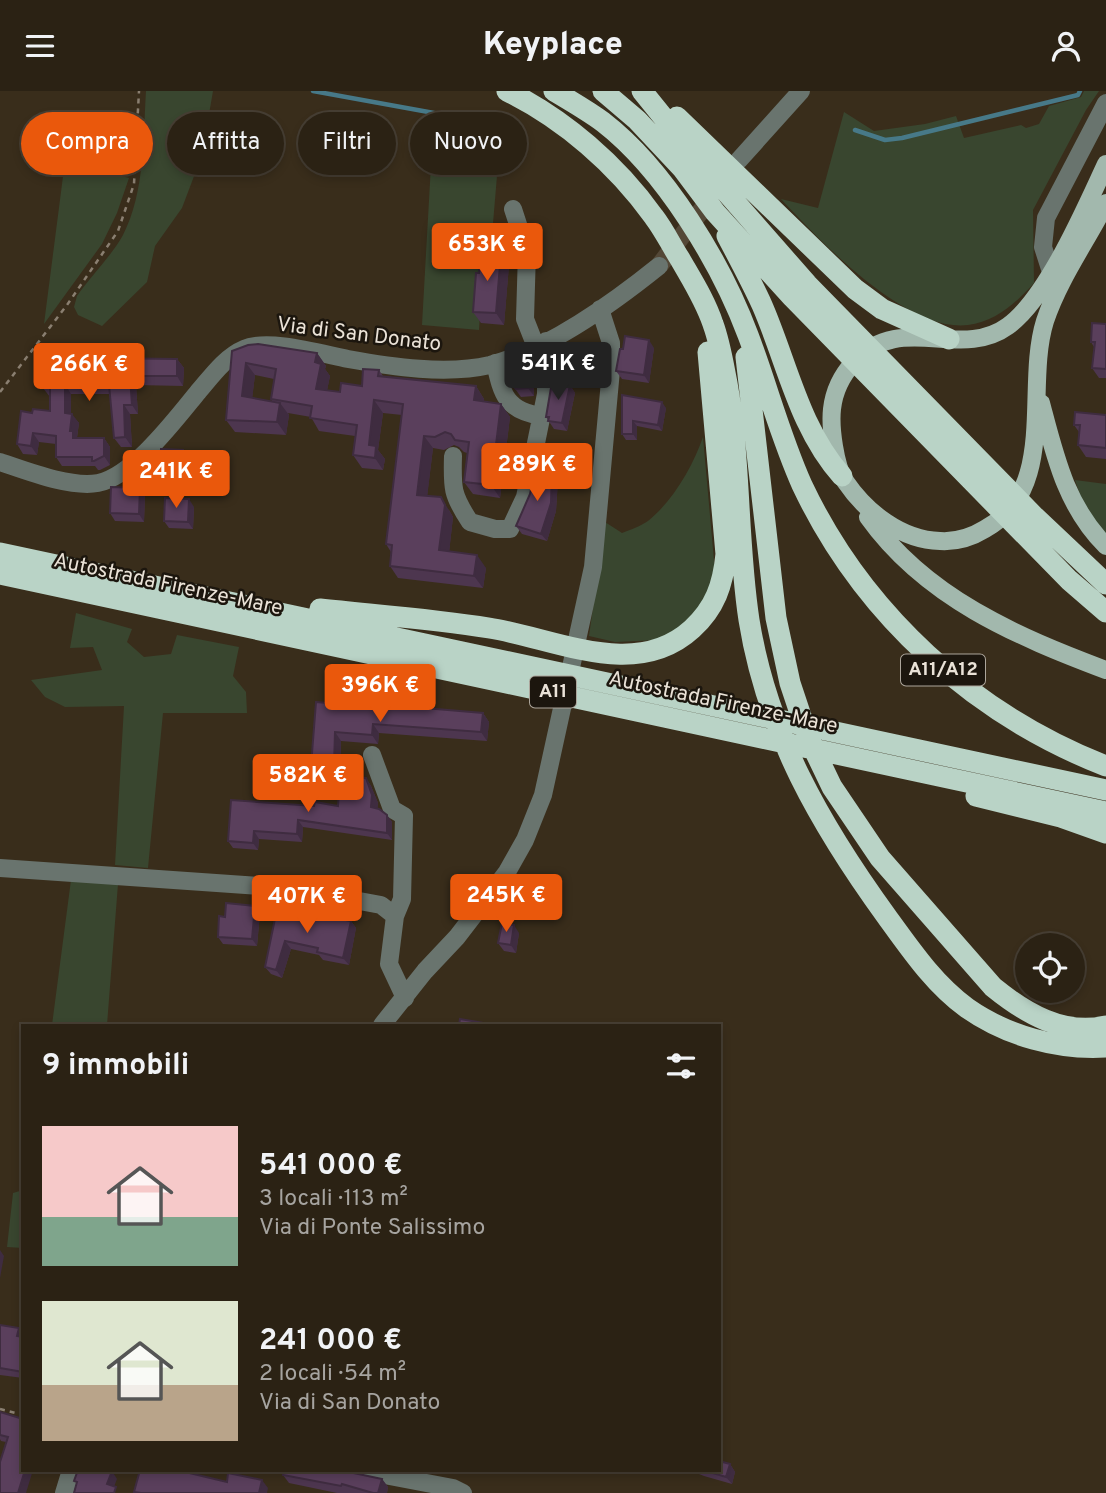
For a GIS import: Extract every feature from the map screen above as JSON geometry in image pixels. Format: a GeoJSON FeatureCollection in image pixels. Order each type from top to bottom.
{"type":"FeatureCollection","features":[{"type":"Feature","properties":{"kind":"highway"},"geometry":{"type":"LineString","coordinates":[[507,91],[540,109],[566,128],[599,155],[630,186],[655,218],[703,298],[719,342],[731,408],[750,621],[757,659],[778,732],[805,789],[831,834],[922,965],[955,999],[984,1019],[1027,1037],[1064,1045],[1106,1047]]}},
{"type":"Feature","properties":{"kind":"highway","name":"A11/A12"},"geometry":{"type":"LineString","coordinates":[[554,91],[604,123],[649,169],[700,236],[741,317],[773,410],[803,486],[822,525],[883,609],[931,660],[969,691],[1056,744],[1106,766]]}},
{"type":"Feature","properties":{"kind":"highway"},"geometry":{"type":"LineString","coordinates":[[603,91],[637,120],[682,168],[715,212],[762,305],[806,420],[824,454],[847,483]]}},
{"type":"Feature","properties":{"kind":"highway"},"geometry":{"type":"LineString","coordinates":[[643,91],[800,290]]}},
{"type":"Feature","properties":{"kind":"highway"},"geometry":{"type":"LineString","coordinates":[[643,91],[693,132],[855,289],[882,309],[949,339]]}},
{"type":"Feature","properties":{"kind":"highway"},"geometry":{"type":"LineString","coordinates":[[715,212],[800,290],[1076,572],[1106,612]]}},
{"type":"Feature","properties":{"kind":"highway"},"geometry":{"type":"LineString","coordinates":[[178,591],[491,628],[614,655],[634,656],[670,645],[688,633],[710,609],[718,596],[725,565],[717,434],[703,298]]}},
{"type":"Feature","properties":{"kind":"highway"},"geometry":{"type":"LineString","coordinates":[[741,317],[776,618],[797,709],[818,762],[849,814],[880,858],[993,987],[1012,1002],[1042,1019],[1080,1028],[1106,1026]]}},
{"type":"Feature","properties":{"kind":"highway","name":"Autostrada Firenze-Mare"},"geometry":{"type":"LineString","coordinates":[[0,553],[1106,790]]}},
{"type":"Feature","properties":{"kind":"highway"},"geometry":{"type":"LineString","coordinates":[[1076,572],[1106,584]]}},
{"type":"Feature","properties":{"kind":"highway","name":"Autostrada Firenze-Mare"},"geometry":{"type":"LineString","coordinates":[[0,574],[1106,811]]}},
{"type":"Feature","properties":{"kind":"highway"},"geometry":{"type":"LineString","coordinates":[[888,764],[989,800],[1061,817],[1106,833]]}},
{"type":"Feature","properties":{"kind":"main road"},"geometry":{"type":"LineString","coordinates":[[1106,164],[1051,272],[1025,310],[1007,327],[980,337],[949,339],[915,336],[885,341],[864,351],[852,365],[839,385],[832,410],[832,429],[847,483],[880,533],[897,552],[942,591],[967,608],[1030,641],[1106,670]]}},
{"type":"Feature","properties":{"kind":"main road"},"geometry":{"type":"LineString","coordinates":[[847,483],[887,523],[905,534],[927,540],[959,539],[993,525],[1010,511],[1028,482],[1045,320],[1059,287],[1106,203]]}},
{"type":"Feature","properties":{"kind":"main road"},"geometry":{"type":"LineString","coordinates":[[1036,387],[1054,456],[1068,493],[1084,519],[1106,546]]}},
{"type":"Feature","properties":{"kind":"street"},"geometry":{"type":"LineString","coordinates":[[739,160],[801,91]]}},
{"type":"Feature","properties":{"kind":"street"},"geometry":{"type":"LineString","coordinates":[[1051,272],[1043,247],[1045,218],[1106,103]]}},
{"type":"Feature","properties":{"kind":"street"},"geometry":{"type":"LineString","coordinates":[[453,456],[452,484],[456,501],[470,522],[495,529],[510,529],[525,497],[546,394],[541,344],[525,319],[527,252],[513,209]]}},
{"type":"Feature","properties":{"kind":"street","name":"Via di San Donato"},"geometry":{"type":"LineString","coordinates":[[0,462],[51,479],[95,484],[116,477],[139,459],[224,363],[245,348],[269,345],[358,361],[431,370],[495,363],[541,344],[600,309],[659,266]]}},
{"type":"Feature","properties":{"kind":"street"},"geometry":{"type":"LineString","coordinates":[[383,1024],[425,971],[457,937],[507,872],[543,795],[588,597],[603,477],[611,343],[600,309]]}},
{"type":"Feature","properties":{"kind":"street"},"geometry":{"type":"LineString","coordinates":[[495,363],[502,390],[514,408],[526,414],[542,416]]}},
{"type":"Feature","properties":{"kind":"street"},"geometry":{"type":"LineString","coordinates":[[372,755],[392,809],[404,816],[402,899],[395,916],[389,964],[405,998]]}},
{"type":"Feature","properties":{"kind":"street"},"geometry":{"type":"LineString","coordinates":[[0,869],[289,888],[381,905],[395,916]]}},
{"type":"Feature","properties":{"kind":"street"},"geometry":{"type":"LineString","coordinates":[[64,1493],[70,1472]]}},
{"type":"Feature","properties":{"kind":"street"},"geometry":{"type":"LineString","coordinates":[[369,1472],[453,1488],[463,1493]]}},
{"type":"Feature","properties":{"kind":"path"},"geometry":{"type":"LineString","coordinates":[[0,392],[67,306],[118,231],[134,184],[139,91]]}},
{"type":"Feature","properties":{"kind":"path"},"geometry":{"type":"LineString","coordinates":[[0,1409],[21,1414]]}},
{"type":"Feature","properties":{"kind":"green space"},"geometry":{"type":"Polygon","coordinates":[[[146,91],[213,91],[209,112],[167,112],[167,175],[194,175],[182,208],[155,246],[147,282],[102,326],[78,315],[74,307],[77,296],[123,235],[140,175],[153,175],[153,112],[145,112],[146,91]]]}},
{"type":"Feature","properties":{"kind":"green space"},"geometry":{"type":"Polygon","coordinates":[[[1084,91],[1099,91],[1086,110],[1033,210],[1034,283],[1012,304],[987,320],[968,325],[944,324],[919,315],[892,300],[841,259],[781,199],[818,208],[844,112],[874,131],[925,124],[956,116],[964,138],[1021,125],[1026,128],[1039,124],[1049,106],[1081,97],[1084,91]]]}},
{"type":"Feature","properties":{"kind":"green space"},"geometry":{"type":"Polygon","coordinates":[[[63,175],[118,175],[129,178],[117,213],[102,244],[44,324],[63,175]]]}},
{"type":"Feature","properties":{"kind":"green space"},"geometry":{"type":"Polygon","coordinates":[[[430,175],[497,175],[490,259],[483,266],[479,330],[422,325],[430,175]]]}},
{"type":"Feature","properties":{"kind":"green space"},"geometry":{"type":"Polygon","coordinates":[[[703,437],[715,572],[707,598],[687,625],[659,640],[615,642],[589,636],[605,522],[622,533],[648,521],[666,504],[681,482],[703,437]]]}},
{"type":"Feature","properties":{"kind":"green space"},"geometry":{"type":"Polygon","coordinates":[[[1075,480],[1106,484],[1106,534],[1084,507],[1075,480]]]}},
{"type":"Feature","properties":{"kind":"green space"},"geometry":{"type":"Polygon","coordinates":[[[76,613],[132,629],[127,642],[144,657],[171,654],[177,635],[239,647],[233,676],[246,692],[247,713],[163,713],[148,868],[115,865],[124,706],[65,707],[45,697],[31,680],[102,670],[93,647],[70,648],[76,613]]]}},
{"type":"Feature","properties":{"kind":"green space"},"geometry":{"type":"Polygon","coordinates":[[[71,880],[118,884],[107,1024],[52,1024],[71,880]]]}},
{"type":"Feature","properties":{"kind":"green space"},"geometry":{"type":"Polygon","coordinates":[[[21,1191],[21,1248],[7,1247],[13,1193],[21,1191]]]}},
{"type":"Feature","properties":{"kind":"building"},"geometry":{"type":"Polygon","coordinates":[[[480,252],[501,253],[496,313],[473,312],[480,252]]]}},
{"type":"Feature","properties":{"kind":"building"},"geometry":{"type":"Polygon","coordinates":[[[1092,323],[1106,324],[1106,369],[1092,368],[1095,342],[1091,342],[1092,323]]]}},
{"type":"Feature","properties":{"kind":"building"},"geometry":{"type":"Polygon","coordinates":[[[625,336],[649,340],[644,375],[616,371],[625,336]]]}},
{"type":"Feature","properties":{"kind":"building"},"geometry":{"type":"Polygon","coordinates":[[[258,344],[317,353],[315,362],[321,364],[316,389],[340,392],[341,383],[362,386],[363,369],[379,370],[378,376],[476,386],[474,400],[501,404],[491,485],[464,482],[469,442],[455,440],[451,434],[445,432],[435,437],[424,436],[417,495],[441,497],[445,505],[439,550],[477,555],[474,576],[390,566],[392,545],[386,544],[403,404],[374,400],[369,445],[376,446],[375,458],[353,455],[357,425],[310,418],[312,406],[271,399],[276,369],[246,363],[242,396],[280,403],[277,422],[226,420],[232,351],[258,344]]]}},
{"type":"Feature","properties":{"kind":"building"},"geometry":{"type":"Polygon","coordinates":[[[527,354],[528,388],[516,389],[513,386],[511,361],[527,354]]]}},
{"type":"Feature","properties":{"kind":"building"},"geometry":{"type":"Polygon","coordinates":[[[99,358],[177,359],[177,376],[130,376],[132,405],[124,405],[125,437],[114,438],[109,385],[65,384],[65,413],[72,414],[70,431],[73,431],[73,438],[104,438],[104,456],[94,461],[92,457],[56,457],[56,436],[33,433],[31,446],[17,444],[21,411],[50,411],[50,388],[43,388],[43,369],[99,370],[99,358]]]}},
{"type":"Feature","properties":{"kind":"building"},"geometry":{"type":"Polygon","coordinates":[[[552,382],[570,385],[562,423],[548,421],[549,417],[546,417],[552,382]]]}},
{"type":"Feature","properties":{"kind":"building"},"geometry":{"type":"Polygon","coordinates":[[[622,395],[662,402],[658,425],[633,421],[633,434],[622,434],[622,395]]]}},
{"type":"Feature","properties":{"kind":"building"},"geometry":{"type":"Polygon","coordinates":[[[1075,412],[1106,415],[1106,448],[1078,445],[1080,425],[1074,425],[1075,412]]]}},
{"type":"Feature","properties":{"kind":"building"},"geometry":{"type":"Polygon","coordinates":[[[161,449],[183,450],[182,476],[160,475],[161,449]]]}},
{"type":"Feature","properties":{"kind":"building"},"geometry":{"type":"Polygon","coordinates":[[[535,471],[552,471],[551,503],[541,534],[516,526],[530,494],[535,471]]]}},
{"type":"Feature","properties":{"kind":"building"},"geometry":{"type":"Polygon","coordinates":[[[111,487],[140,488],[139,514],[110,513],[111,487]]]}},
{"type":"Feature","properties":{"kind":"building"},"geometry":{"type":"Polygon","coordinates":[[[165,498],[189,499],[188,522],[164,521],[165,498]]]}},
{"type":"Feature","properties":{"kind":"building"},"geometry":{"type":"Polygon","coordinates":[[[316,702],[483,713],[481,732],[373,724],[372,735],[335,732],[334,766],[311,766],[316,702]]]}},
{"type":"Feature","properties":{"kind":"building"},"geometry":{"type":"Polygon","coordinates":[[[340,776],[366,778],[372,795],[371,807],[387,815],[387,833],[298,820],[297,834],[254,831],[253,843],[228,841],[231,800],[314,806],[315,802],[338,806],[340,776]]]}},
{"type":"Feature","properties":{"kind":"building"},"geometry":{"type":"Polygon","coordinates":[[[226,903],[255,906],[252,939],[218,937],[219,916],[225,917],[226,903]]]}},
{"type":"Feature","properties":{"kind":"building"},"geometry":{"type":"Polygon","coordinates":[[[277,909],[324,919],[325,916],[351,921],[343,958],[317,952],[318,948],[285,941],[276,970],[265,967],[277,909]]]}},
{"type":"Feature","properties":{"kind":"building"},"geometry":{"type":"Polygon","coordinates":[[[502,923],[514,925],[511,945],[498,943],[502,923]]]}},
{"type":"Feature","properties":{"kind":"building"},"geometry":{"type":"Polygon","coordinates":[[[460,1019],[490,1024],[459,1024],[460,1019]]]}},
{"type":"Feature","properties":{"kind":"building"},"geometry":{"type":"Polygon","coordinates":[[[0,1325],[19,1328],[17,1336],[21,1337],[21,1372],[0,1368],[0,1325]]]}},
{"type":"Feature","properties":{"kind":"building"},"geometry":{"type":"Polygon","coordinates":[[[0,1412],[21,1418],[21,1472],[24,1472],[18,1493],[0,1493],[0,1462],[8,1437],[0,1435],[0,1412]]]}},
{"type":"Feature","properties":{"kind":"building"},"geometry":{"type":"Polygon","coordinates":[[[721,1462],[730,1464],[726,1477],[710,1472],[721,1472],[721,1462]]]}},
{"type":"Feature","properties":{"kind":"building"},"geometry":{"type":"Polygon","coordinates":[[[77,1472],[112,1472],[107,1484],[116,1487],[114,1493],[74,1493],[77,1482],[74,1481],[77,1472]]]}},
{"type":"Feature","properties":{"kind":"building"},"geometry":{"type":"Polygon","coordinates":[[[139,1472],[185,1472],[227,1482],[228,1473],[262,1480],[259,1493],[134,1492],[139,1472]]]}},
{"type":"Feature","properties":{"kind":"building"},"geometry":{"type":"Polygon","coordinates":[[[284,1472],[349,1472],[382,1479],[378,1493],[373,1493],[342,1484],[341,1486],[283,1475],[284,1472]]]}},
{"type":"Feature","properties":{"kind":"waterway"},"geometry":{"type":"LineString","coordinates":[[313,91],[428,112]]}},
{"type":"Feature","properties":{"kind":"waterway"},"geometry":{"type":"LineString","coordinates":[[855,130],[885,140],[902,138],[1078,95],[1080,91]]}},
{"type":"Feature","properties":{"kind":"tunnel"},"geometry":{"type":"LineString","coordinates":[[659,266],[714,194]]}}]}
